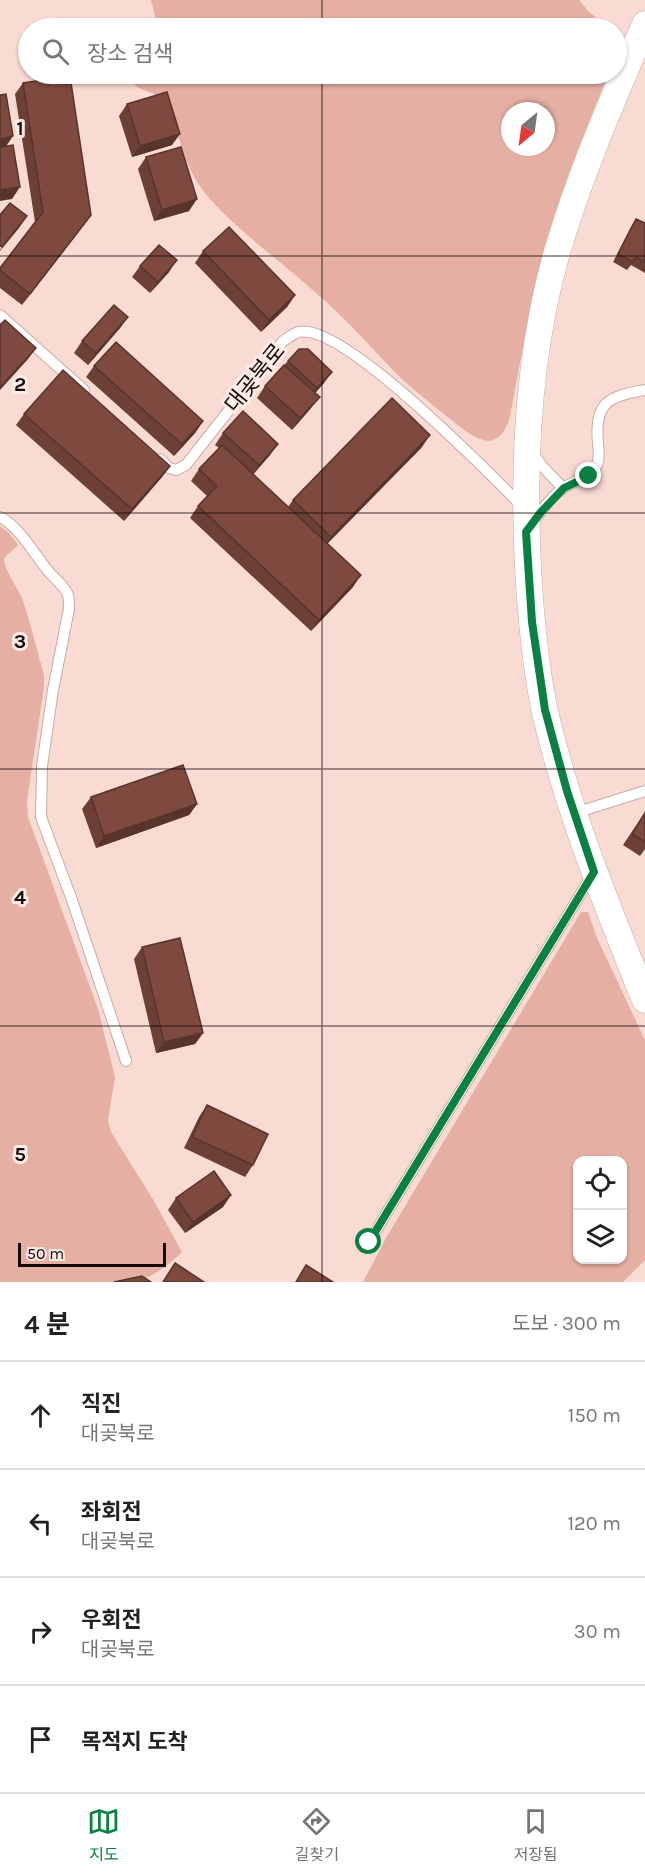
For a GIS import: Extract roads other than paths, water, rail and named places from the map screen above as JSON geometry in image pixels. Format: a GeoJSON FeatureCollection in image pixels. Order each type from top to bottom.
{"type":"FeatureCollection","features":[{"type":"Feature","properties":{"kind":"street"},"geometry":{"type":"LineString","coordinates":[[627,67],[645,24]]}},
{"type":"Feature","properties":{"kind":"street"},"geometry":{"type":"LineString","coordinates":[[620,84],[584,171],[557,254],[539,333],[531,393],[526,521],[532,622],[545,710],[594,872],[645,1000]]}},
{"type":"Feature","properties":{"kind":"lane"},"geometry":{"type":"LineString","coordinates":[[0,315],[91,396]]}},
{"type":"Feature","properties":{"kind":"lane","name":"대곶북로"},"geometry":{"type":"LineString","coordinates":[[152,452],[170,468],[181,469],[283,341],[299,332],[315,334],[343,348],[402,392],[464,447],[526,521]]}},
{"type":"Feature","properties":{"kind":"lane"},"geometry":{"type":"LineString","coordinates":[[526,521],[564,488],[589,476],[596,468],[599,456],[597,425],[604,405],[612,398],[645,390]]}},
{"type":"Feature","properties":{"kind":"lane"},"geometry":{"type":"LineString","coordinates":[[528,446],[542,466],[564,488]]}},
{"type":"Feature","properties":{"kind":"lane"},"geometry":{"type":"LineString","coordinates":[[0,517],[24,538],[69,597],[69,609],[53,690],[42,766],[41,818],[72,900],[126,1061]]}},
{"type":"Feature","properties":{"kind":"lane"},"geometry":{"type":"LineString","coordinates":[[575,813],[645,790]]}},
{"type":"Feature","properties":{"kind":"lane"},"geometry":{"type":"LineString","coordinates":[[369,1242],[594,872]]}}]}
